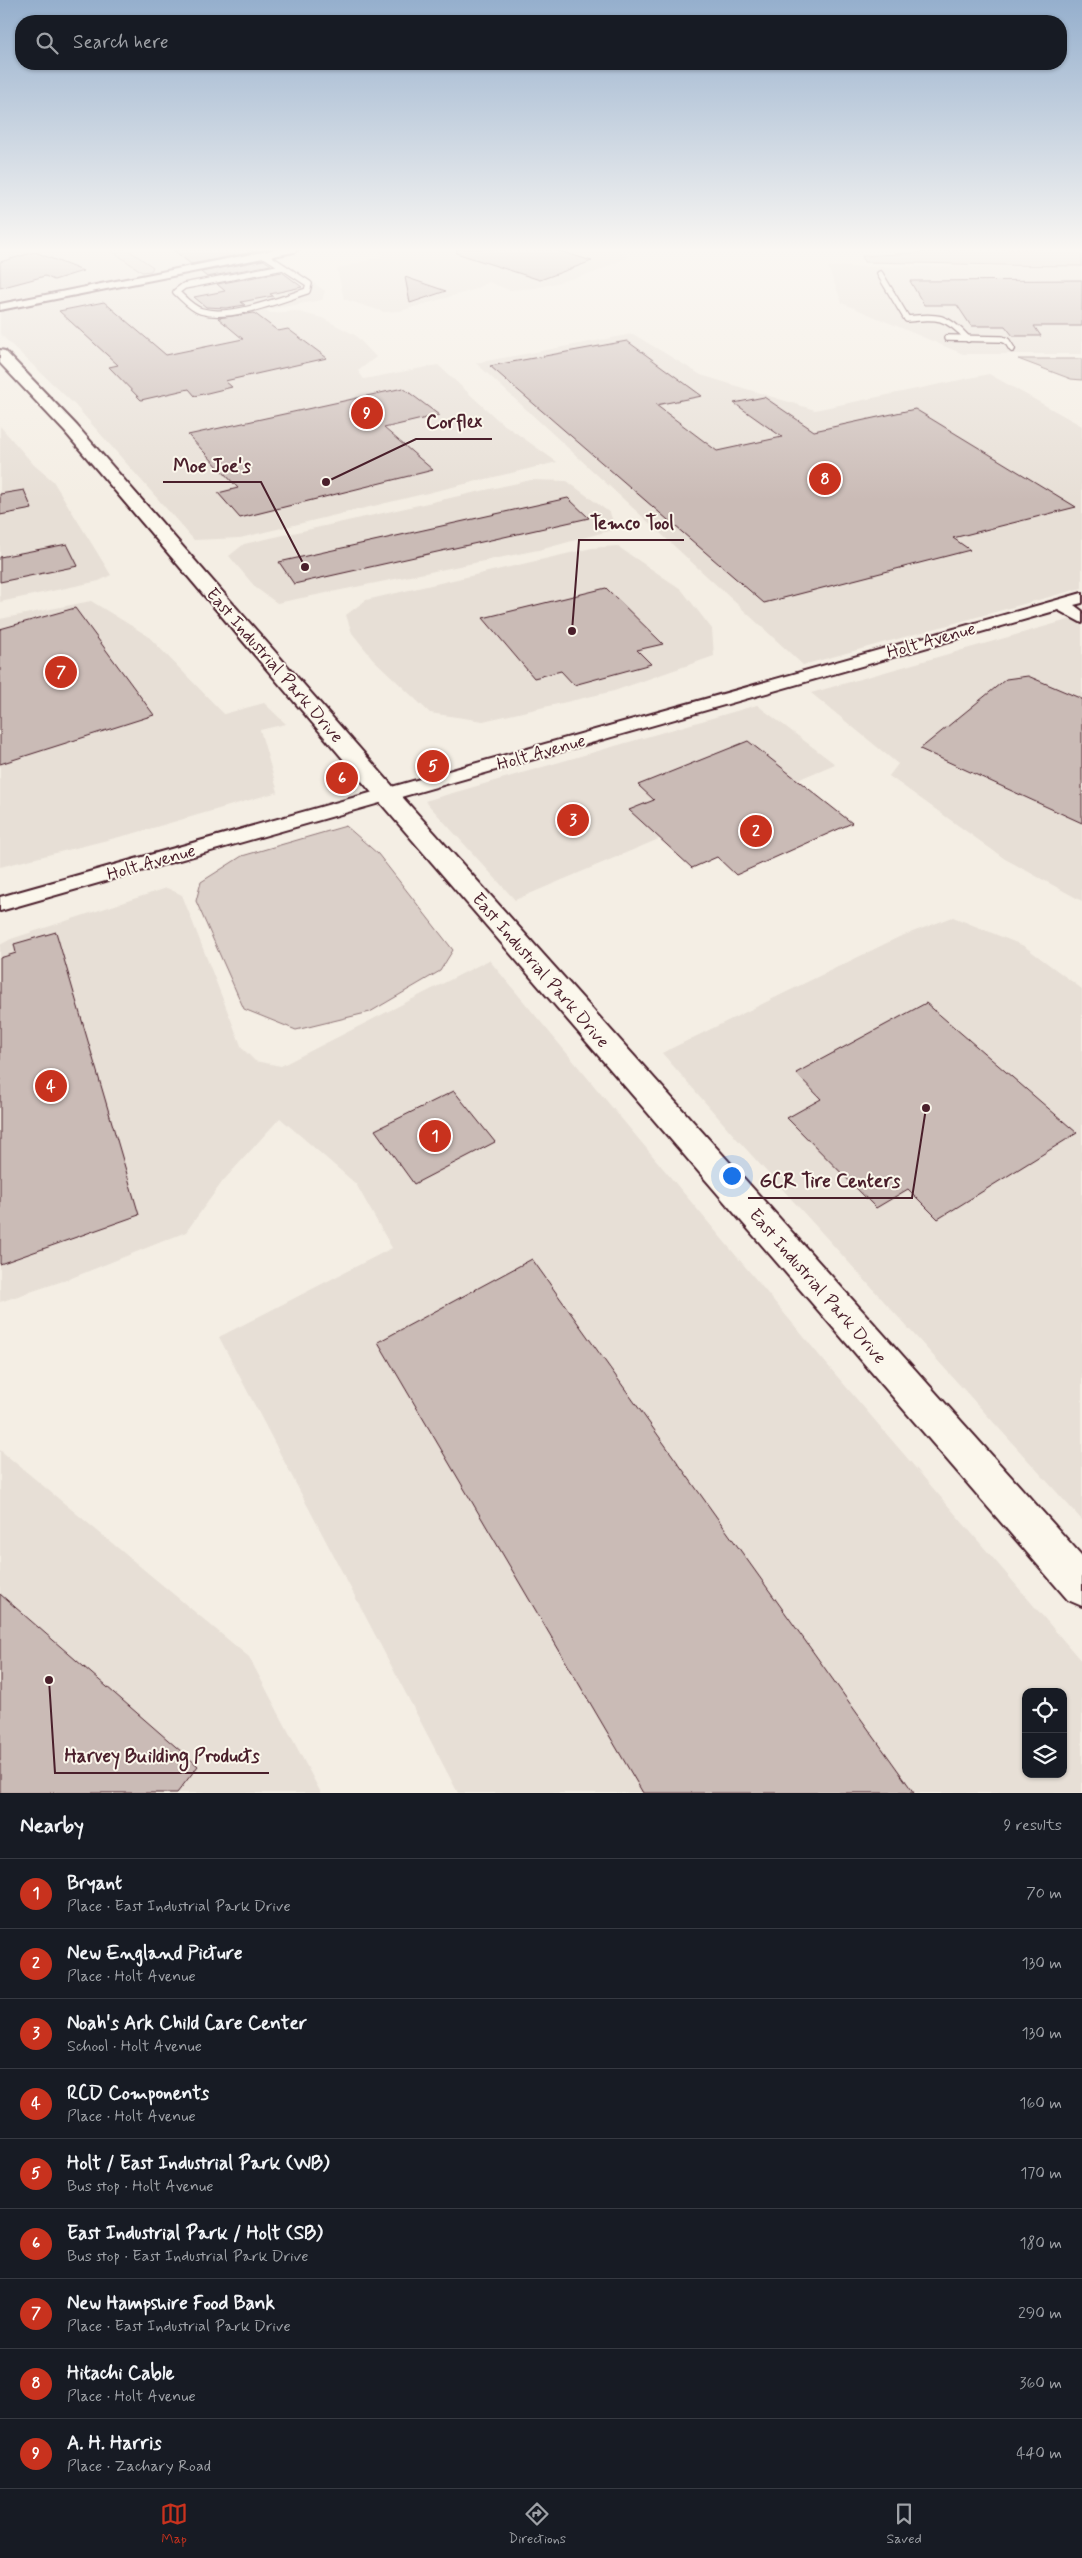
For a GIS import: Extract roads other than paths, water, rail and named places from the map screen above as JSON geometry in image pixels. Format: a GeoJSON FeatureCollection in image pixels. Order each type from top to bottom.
{"type":"FeatureCollection","features":[{"type":"Feature","properties":{"kind":"street","name":"East Industrial Park Drive"},"geometry":{"type":"LineString","coordinates":[[0,354],[71,429],[388,795],[1082,1586]]}},
{"type":"Feature","properties":{"kind":"street","name":"Holt Avenue"},"geometry":{"type":"LineString","coordinates":[[0,904],[1082,598]]}},
{"type":"Feature","properties":{"kind":"street"},"geometry":{"type":"LineString","coordinates":[[1060,604],[1082,618]]}},
{"type":"Feature","properties":{"kind":"lane"},"geometry":{"type":"LineString","coordinates":[[962,333],[968,339]]}},
{"type":"Feature","properties":{"kind":"lane"},"geometry":{"type":"LineString","coordinates":[[947,338],[1002,339],[1007,341],[1012,349]]}},
{"type":"Feature","properties":{"kind":"place","name":"A. H. Harris"},"geometry":{"type":"Point","coordinates":[367,413]}},
{"type":"Feature","properties":{"kind":"place","name":"Hitachi Cable"},"geometry":{"type":"Point","coordinates":[825,479]}},
{"type":"Feature","properties":{"kind":"place","name":"Corflex"},"geometry":{"type":"Point","coordinates":[326,482]}},
{"type":"Feature","properties":{"kind":"place","name":"Moe Joe's"},"geometry":{"type":"Point","coordinates":[305,567]}},
{"type":"Feature","properties":{"kind":"place","name":"Temco Tool"},"geometry":{"type":"Point","coordinates":[572,631]}},
{"type":"Feature","properties":{"kind":"place","name":"New Hampshire Food Bank"},"geometry":{"type":"Point","coordinates":[61,672]}},
{"type":"Feature","properties":{"kind":"place","name":"Holt / East Industrial Park (WB)"},"geometry":{"type":"Point","coordinates":[433,766]}},
{"type":"Feature","properties":{"kind":"place","name":"East Industrial Park / Holt (SB)"},"geometry":{"type":"Point","coordinates":[342,778]}},
{"type":"Feature","properties":{"kind":"place","name":"Noah's Ark Child Care Center"},"geometry":{"type":"Point","coordinates":[573,820]}},
{"type":"Feature","properties":{"kind":"place","name":"New England Picture"},"geometry":{"type":"Point","coordinates":[756,831]}},
{"type":"Feature","properties":{"kind":"place","name":"RCD Components"},"geometry":{"type":"Point","coordinates":[51,1086]}},
{"type":"Feature","properties":{"kind":"place","name":"GCR Tire Centers"},"geometry":{"type":"Point","coordinates":[926,1108]}},
{"type":"Feature","properties":{"kind":"place","name":"Bryant"},"geometry":{"type":"Point","coordinates":[435,1136]}},
{"type":"Feature","properties":{"kind":"place","name":"Harvey Building Products"},"geometry":{"type":"Point","coordinates":[49,1680]}}]}
